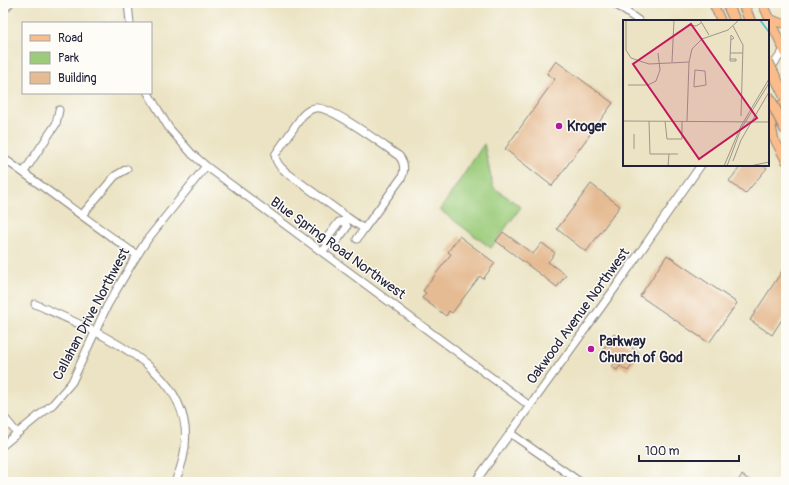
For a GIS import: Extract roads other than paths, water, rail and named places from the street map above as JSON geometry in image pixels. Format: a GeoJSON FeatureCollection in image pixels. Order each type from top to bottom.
{"type":"FeatureCollection","features":[{"type":"Feature","properties":{"kind":"highway"},"geometry":{"type":"LineString","coordinates":[[727,3],[735,20]]}},
{"type":"Feature","properties":{"kind":"highway"},"geometry":{"type":"LineString","coordinates":[[743,3],[749,19]]}},
{"type":"Feature","properties":{"kind":"highway"},"geometry":{"type":"LineString","coordinates":[[769,64],[786,99]]}},
{"type":"Feature","properties":{"kind":"highway"},"geometry":{"type":"LineString","coordinates":[[769,97],[786,131]]}},
{"type":"Feature","properties":{"kind":"main road"},"geometry":{"type":"LineString","coordinates":[[713,3],[721,20]]}},
{"type":"Feature","properties":{"kind":"main road"},"geometry":{"type":"LineString","coordinates":[[762,3],[766,20]]}},
{"type":"Feature","properties":{"kind":"main road"},"geometry":{"type":"LineString","coordinates":[[769,20],[786,24]]}},
{"type":"Feature","properties":{"kind":"main road"},"geometry":{"type":"LineString","coordinates":[[769,25],[785,50]]}},
{"type":"Feature","properties":{"kind":"main road"},"geometry":{"type":"LineString","coordinates":[[786,104],[778,106],[771,114],[770,122],[771,136],[786,161]]}},
{"type":"Feature","properties":{"kind":"street"},"geometry":{"type":"LineString","coordinates":[[3,11],[10,3]]}},
{"type":"Feature","properties":{"kind":"street"},"geometry":{"type":"LineString","coordinates":[[128,3],[130,22]]}},
{"type":"Feature","properties":{"kind":"street"},"geometry":{"type":"LineString","coordinates":[[614,3],[638,20]]}},
{"type":"Feature","properties":{"kind":"street"},"geometry":{"type":"LineString","coordinates":[[769,70],[785,50]]}},
{"type":"Feature","properties":{"kind":"street","name":"Blue Spring Road Northwest"},"geometry":{"type":"LineString","coordinates":[[149,94],[169,128],[192,154],[206,166],[530,406]]}},
{"type":"Feature","properties":{"kind":"street"},"geometry":{"type":"LineString","coordinates":[[358,239],[402,177],[404,172],[402,160],[354,124],[322,108],[307,111],[275,155],[278,165],[346,219],[364,229]]}},
{"type":"Feature","properties":{"kind":"street"},"geometry":{"type":"LineString","coordinates":[[24,172],[56,124],[59,110]]}},
{"type":"Feature","properties":{"kind":"street"},"geometry":{"type":"LineString","coordinates":[[3,158],[137,256]]}},
{"type":"Feature","properties":{"kind":"street","name":"Callahan Drive Northwest"},"geometry":{"type":"LineString","coordinates":[[3,445],[53,404],[72,382],[114,293],[147,240],[206,166]]}},
{"type":"Feature","properties":{"kind":"street","name":"Oakwood Avenue Northwest"},"geometry":{"type":"LineString","coordinates":[[475,482],[700,166]]}},
{"type":"Feature","properties":{"kind":"street"},"geometry":{"type":"LineString","coordinates":[[82,215],[115,176],[127,169]]}},
{"type":"Feature","properties":{"kind":"street"},"geometry":{"type":"LineString","coordinates":[[322,252],[327,246],[334,245],[347,227],[346,219]]}},
{"type":"Feature","properties":{"kind":"street"},"geometry":{"type":"LineString","coordinates":[[35,304],[112,340],[152,369],[172,390],[180,405],[184,420],[186,439],[181,466],[175,482]]}},
{"type":"Feature","properties":{"kind":"street"},"geometry":{"type":"LineString","coordinates":[[3,416],[17,433]]}},
{"type":"Feature","properties":{"kind":"street"},"geometry":{"type":"LineString","coordinates":[[510,433],[580,482]]}},
{"type":"Feature","properties":{"kind":"place","name":"Kroger"},"geometry":{"type":"Point","coordinates":[559,126]}},
{"type":"Feature","properties":{"kind":"place","name":"Parkway Church of God"},"geometry":{"type":"Point","coordinates":[591,349]}}]}
